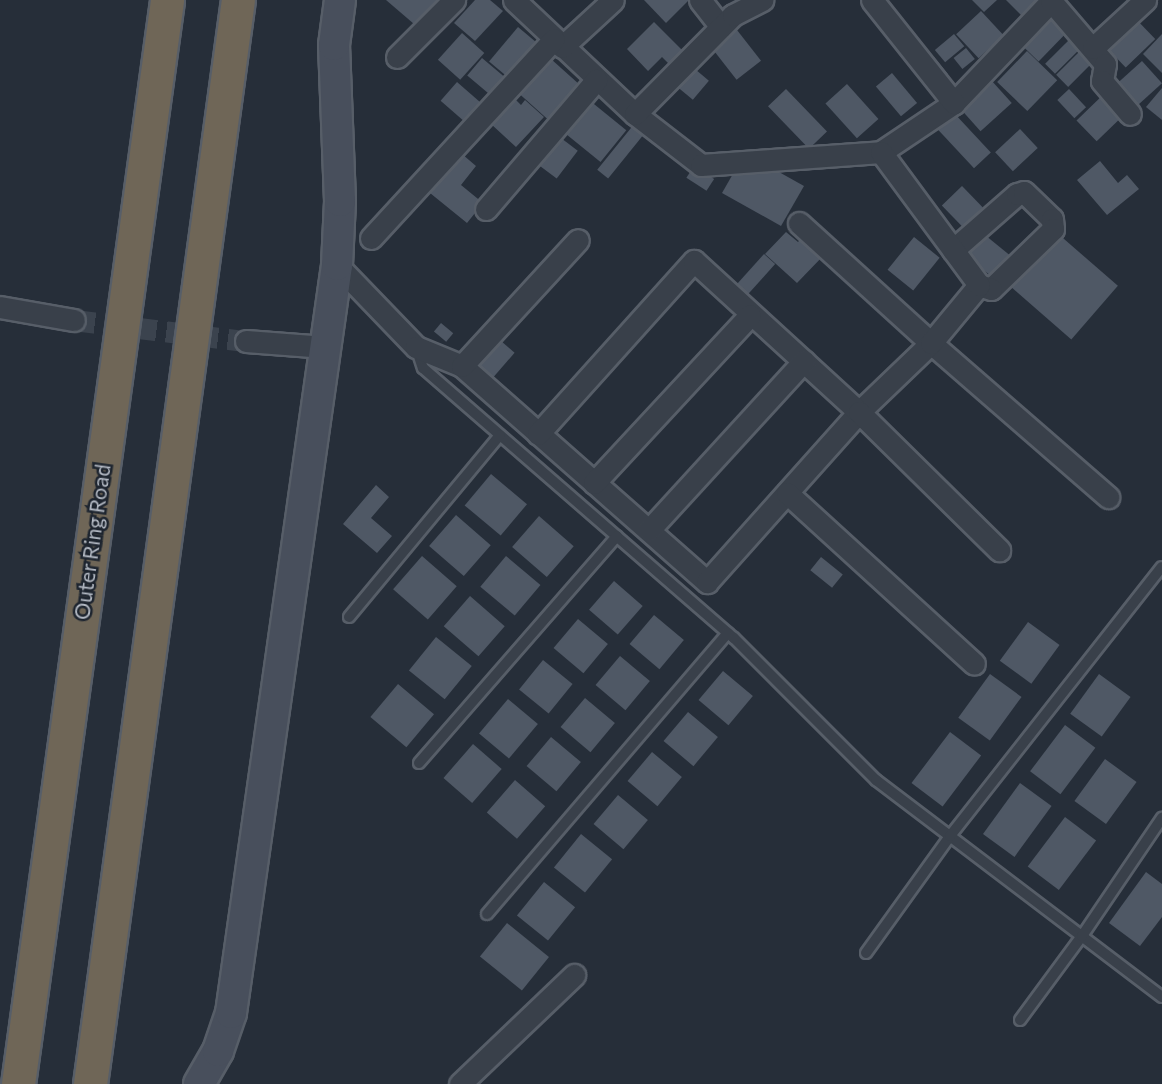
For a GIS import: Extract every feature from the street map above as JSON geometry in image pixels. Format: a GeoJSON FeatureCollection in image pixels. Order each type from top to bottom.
{"type":"FeatureCollection","features":[{"type":"Feature","properties":{"kind":"highway","name":"Outer Ring Road"},"geometry":{"type":"LineString","coordinates":[[20,1070],[166,0]]}},
{"type":"Feature","properties":{"kind":"highway"},"geometry":{"type":"LineString","coordinates":[[91,1074],[238,0]]}},
{"type":"Feature","properties":{"kind":"main road"},"geometry":{"type":"LineString","coordinates":[[199,1084],[218,1050],[231,1012],[338,265],[340,190],[334,45],[340,0]]}},
{"type":"Feature","properties":{"kind":"street"},"geometry":{"type":"LineString","coordinates":[[397,57],[454,0]]}},
{"type":"Feature","properties":{"kind":"street"},"geometry":{"type":"LineString","coordinates":[[514,0],[596,80],[635,114],[701,165],[881,152],[954,103],[1052,0],[1105,63],[1102,81],[1130,114]]}},
{"type":"Feature","properties":{"kind":"street"},"geometry":{"type":"LineString","coordinates":[[371,238],[558,43],[613,0]]}},
{"type":"Feature","properties":{"kind":"street"},"geometry":{"type":"LineString","coordinates":[[699,0],[721,27]]}},
{"type":"Feature","properties":{"kind":"street"},"geometry":{"type":"LineString","coordinates":[[635,114],[733,15],[762,0]]}},
{"type":"Feature","properties":{"kind":"street"},"geometry":{"type":"LineString","coordinates":[[873,0],[954,103]]}},
{"type":"Feature","properties":{"kind":"street"},"geometry":{"type":"LineString","coordinates":[[1094,48],[1145,0]]}},
{"type":"Feature","properties":{"kind":"street"},"geometry":{"type":"LineString","coordinates":[[486,209],[596,80]]}},
{"type":"Feature","properties":{"kind":"street"},"geometry":{"type":"LineString","coordinates":[[881,152],[953,250],[979,285],[991,289],[1053,229],[1052,219],[1024,192],[1017,194],[953,250]]}},
{"type":"Feature","properties":{"kind":"street"},"geometry":{"type":"LineString","coordinates":[[799,223],[931,343],[1107,497]]}},
{"type":"Feature","properties":{"kind":"street"},"geometry":{"type":"LineString","coordinates":[[462,366],[578,240]]}},
{"type":"Feature","properties":{"kind":"street"},"geometry":{"type":"LineString","coordinates":[[538,434],[694,261],[750,315],[859,412],[999,550]]}},
{"type":"Feature","properties":{"kind":"street"},"geometry":{"type":"LineString","coordinates":[[338,265],[416,347],[462,366],[707,582],[859,412],[931,343],[979,285]]}},
{"type":"Feature","properties":{"kind":"street"},"geometry":{"type":"LineString","coordinates":[[0,307],[74,320]]}},
{"type":"Feature","properties":{"kind":"street"},"geometry":{"type":"LineString","coordinates":[[594,483],[750,315]]}},
{"type":"Feature","properties":{"kind":"street"},"geometry":{"type":"LineString","coordinates":[[246,341],[325,347]]}},
{"type":"Feature","properties":{"kind":"street"},"geometry":{"type":"LineString","coordinates":[[649,530],[804,361]]}},
{"type":"Feature","properties":{"kind":"street"},"geometry":{"type":"LineString","coordinates":[[787,493],[974,664]]}},
{"type":"Feature","properties":{"kind":"street"},"geometry":{"type":"LineString","coordinates":[[460,1084],[574,975]]}},
{"type":"Feature","properties":{"kind":"lane"},"geometry":{"type":"LineString","coordinates":[[416,347],[423,368],[728,633],[876,780],[1162,997]]}},
{"type":"Feature","properties":{"kind":"lane"},"geometry":{"type":"LineString","coordinates":[[349,617],[500,435]]}},
{"type":"Feature","properties":{"kind":"lane"},"geometry":{"type":"LineString","coordinates":[[419,763],[617,536]]}},
{"type":"Feature","properties":{"kind":"lane"},"geometry":{"type":"LineString","coordinates":[[866,953],[950,836],[1162,567]]}},
{"type":"Feature","properties":{"kind":"lane"},"geometry":{"type":"LineString","coordinates":[[488,914],[728,633]]}},
{"type":"Feature","properties":{"kind":"lane"},"geometry":{"type":"LineString","coordinates":[[1020,1020],[1082,936],[1162,818]]}},
{"type":"Feature","properties":{"kind":"building"},"geometry":{"type":"Polygon","coordinates":[[[386,0],[437,0],[443,5],[421,30],[386,0]]]}},
{"type":"Feature","properties":{"kind":"building"},"geometry":{"type":"Polygon","coordinates":[[[475,0],[490,0],[503,11],[475,41],[454,23],[475,0]]]}},
{"type":"Feature","properties":{"kind":"building"},"geometry":{"type":"Polygon","coordinates":[[[644,0],[689,0],[666,23],[644,0]]]}},
{"type":"Feature","properties":{"kind":"building"},"geometry":{"type":"Polygon","coordinates":[[[972,0],[997,0],[984,12],[972,0]]]}},
{"type":"Feature","properties":{"kind":"building"},"geometry":{"type":"Polygon","coordinates":[[[1006,0],[1044,0],[1025,19],[1006,0]]]}},
{"type":"Feature","properties":{"kind":"building"},"geometry":{"type":"Polygon","coordinates":[[[1049,9],[1070,29],[1039,62],[1018,41],[1049,9]]]}},
{"type":"Feature","properties":{"kind":"building"},"geometry":{"type":"Polygon","coordinates":[[[981,11],[1004,35],[979,58],[956,34],[981,11]]]}},
{"type":"Feature","properties":{"kind":"building"},"geometry":{"type":"Polygon","coordinates":[[[1133,16],[1155,39],[1126,67],[1104,44],[1133,16]]]}},
{"type":"Feature","properties":{"kind":"building"},"geometry":{"type":"Polygon","coordinates":[[[654,22],[684,52],[670,65],[662,57],[648,71],[627,49],[654,22]]]}},
{"type":"Feature","properties":{"kind":"building"},"geometry":{"type":"Polygon","coordinates":[[[518,27],[536,42],[507,76],[489,61],[518,27]]]}},
{"type":"Feature","properties":{"kind":"building"},"geometry":{"type":"Polygon","coordinates":[[[737,30],[761,61],[737,80],[713,49],[737,30]]]}},
{"type":"Feature","properties":{"kind":"building"},"geometry":{"type":"Polygon","coordinates":[[[462,33],[484,53],[460,80],[438,60],[462,33]]]}},
{"type":"Feature","properties":{"kind":"building"},"geometry":{"type":"Polygon","coordinates":[[[954,34],[964,46],[945,62],[935,50],[954,34]]]}},
{"type":"Feature","properties":{"kind":"building"},"geometry":{"type":"Polygon","coordinates":[[[1162,34],[1162,73],[1143,54],[1162,34]]]}},
{"type":"Feature","properties":{"kind":"building"},"geometry":{"type":"Polygon","coordinates":[[[1072,37],[1082,47],[1055,74],[1045,64],[1072,37]]]}},
{"type":"Feature","properties":{"kind":"building"},"geometry":{"type":"Polygon","coordinates":[[[966,48],[975,59],[962,69],[954,58],[966,48]]]}},
{"type":"Feature","properties":{"kind":"building"},"geometry":{"type":"Polygon","coordinates":[[[1083,48],[1095,60],[1068,87],[1056,75],[1083,48]]]}},
{"type":"Feature","properties":{"kind":"building"},"geometry":{"type":"Polygon","coordinates":[[[1027,51],[1057,80],[1027,111],[997,82],[1027,51]]]}},
{"type":"Feature","properties":{"kind":"building"},"geometry":{"type":"Polygon","coordinates":[[[934,57],[948,74],[940,80],[926,63],[934,57]]]}},
{"type":"Feature","properties":{"kind":"building"},"geometry":{"type":"Polygon","coordinates":[[[482,58],[506,78],[491,96],[467,76],[482,58]]]}},
{"type":"Feature","properties":{"kind":"building"},"geometry":{"type":"Polygon","coordinates":[[[551,59],[584,89],[553,124],[520,94],[551,59]]]}},
{"type":"Feature","properties":{"kind":"building"},"geometry":{"type":"Polygon","coordinates":[[[1142,61],[1162,83],[1134,109],[1114,86],[1142,61]]]}},
{"type":"Feature","properties":{"kind":"building"},"geometry":{"type":"Polygon","coordinates":[[[689,64],[709,81],[693,100],[673,83],[689,64]]]}},
{"type":"Feature","properties":{"kind":"building"},"geometry":{"type":"Polygon","coordinates":[[[892,73],[917,103],[901,116],[876,86],[892,73]]]}},
{"type":"Feature","properties":{"kind":"building"},"geometry":{"type":"Polygon","coordinates":[[[991,80],[1012,103],[981,131],[960,108],[991,80]]]}},
{"type":"Feature","properties":{"kind":"building"},"geometry":{"type":"Polygon","coordinates":[[[457,82],[486,107],[469,126],[441,101],[457,82]]]}},
{"type":"Feature","properties":{"kind":"building"},"geometry":{"type":"Polygon","coordinates":[[[847,84],[878,119],[857,138],[825,103],[847,84]]]}},
{"type":"Feature","properties":{"kind":"building"},"geometry":{"type":"Polygon","coordinates":[[[1162,88],[1162,120],[1146,107],[1162,88]]]}},
{"type":"Feature","properties":{"kind":"building"},"geometry":{"type":"Polygon","coordinates":[[[786,89],[827,131],[809,149],[768,106],[786,89]]]}},
{"type":"Feature","properties":{"kind":"building"},"geometry":{"type":"Polygon","coordinates":[[[1069,89],[1086,107],[1074,118],[1057,100],[1069,89]]]}},
{"type":"Feature","properties":{"kind":"building"},"geometry":{"type":"Polygon","coordinates":[[[1106,92],[1126,113],[1097,141],[1077,120],[1106,92]]]}},
{"type":"Feature","properties":{"kind":"building"},"geometry":{"type":"Polygon","coordinates":[[[514,98],[521,105],[525,100],[544,117],[516,147],[491,124],[514,98]]]}},
{"type":"Feature","properties":{"kind":"building"},"geometry":{"type":"Polygon","coordinates":[[[589,100],[626,130],[601,162],[563,132],[589,100]]]}},
{"type":"Feature","properties":{"kind":"building"},"geometry":{"type":"Polygon","coordinates":[[[954,113],[991,152],[974,168],[937,129],[954,113]]]}},
{"type":"Feature","properties":{"kind":"building"},"geometry":{"type":"Polygon","coordinates":[[[635,123],[646,132],[608,178],[597,170],[635,123]]]}},
{"type":"Feature","properties":{"kind":"building"},"geometry":{"type":"Polygon","coordinates":[[[1020,129],[1038,148],[1013,171],[995,152],[1020,129]]]}},
{"type":"Feature","properties":{"kind":"building"},"geometry":{"type":"Polygon","coordinates":[[[557,135],[578,151],[557,179],[536,163],[557,135]]]}},
{"type":"Feature","properties":{"kind":"building"},"geometry":{"type":"Polygon","coordinates":[[[462,154],[476,166],[461,185],[483,203],[467,223],[430,193],[462,154]]]}},
{"type":"Feature","properties":{"kind":"building"},"geometry":{"type":"Polygon","coordinates":[[[1100,161],[1118,183],[1127,175],[1139,189],[1107,215],[1077,180],[1100,161]]]}},
{"type":"Feature","properties":{"kind":"building"},"geometry":{"type":"Polygon","coordinates":[[[694,166],[714,179],[707,191],[686,178],[694,166]]]}},
{"type":"Feature","properties":{"kind":"building"},"geometry":{"type":"Polygon","coordinates":[[[770,167],[804,186],[781,226],[722,193],[734,172],[770,167]]]}},
{"type":"Feature","properties":{"kind":"building"},"geometry":{"type":"Polygon","coordinates":[[[962,186],[983,208],[963,227],[942,205],[962,186]]]}},
{"type":"Feature","properties":{"kind":"building"},"geometry":{"type":"Polygon","coordinates":[[[980,231],[1010,255],[992,277],[962,253],[980,231]]]}},
{"type":"Feature","properties":{"kind":"building"},"geometry":{"type":"Polygon","coordinates":[[[786,232],[798,242],[803,236],[824,255],[797,283],[765,254],[786,232]]]}},
{"type":"Feature","properties":{"kind":"building"},"geometry":{"type":"Polygon","coordinates":[[[1056,232],[1118,286],[1071,339],[1009,286],[1056,232]]]}},
{"type":"Feature","properties":{"kind":"building"},"geometry":{"type":"Polygon","coordinates":[[[914,237],[940,258],[913,290],[888,270],[914,237]]]}},
{"type":"Feature","properties":{"kind":"building"},"geometry":{"type":"Polygon","coordinates":[[[764,254],[775,264],[746,297],[735,287],[764,254]]]}},
{"type":"Feature","properties":{"kind":"building"},"geometry":{"type":"Polygon","coordinates":[[[441,323],[453,333],[446,342],[434,331],[441,323]]]}},
{"type":"Feature","properties":{"kind":"building"},"geometry":{"type":"Polygon","coordinates":[[[501,341],[515,353],[490,381],[477,369],[501,341]]]}},
{"type":"Feature","properties":{"kind":"building"},"geometry":{"type":"Polygon","coordinates":[[[491,474],[527,504],[501,536],[465,505],[491,474]]]}},
{"type":"Feature","properties":{"kind":"building"},"geometry":{"type":"Polygon","coordinates":[[[376,485],[389,497],[371,518],[392,536],[377,553],[343,524],[376,485]]]}},
{"type":"Feature","properties":{"kind":"building"},"geometry":{"type":"Polygon","coordinates":[[[456,515],[491,545],[464,576],[429,546],[456,515]]]}},
{"type":"Feature","properties":{"kind":"building"},"geometry":{"type":"Polygon","coordinates":[[[539,516],[574,546],[547,577],[512,547],[539,516]]]}},
{"type":"Feature","properties":{"kind":"building"},"geometry":{"type":"Polygon","coordinates":[[[422,556],[457,586],[428,619],[393,589],[422,556]]]}},
{"type":"Feature","properties":{"kind":"building"},"geometry":{"type":"Polygon","coordinates":[[[506,556],[540,585],[515,616],[480,587],[506,556]]]}},
{"type":"Feature","properties":{"kind":"building"},"geometry":{"type":"Polygon","coordinates":[[[821,557],[843,575],[832,588],[810,570],[821,557]]]}},
{"type":"Feature","properties":{"kind":"building"},"geometry":{"type":"Polygon","coordinates":[[[614,581],[643,606],[618,635],[589,610],[614,581]]]}},
{"type":"Feature","properties":{"kind":"building"},"geometry":{"type":"Polygon","coordinates":[[[470,596],[505,626],[478,656],[444,626],[470,596]]]}},
{"type":"Feature","properties":{"kind":"building"},"geometry":{"type":"Polygon","coordinates":[[[654,615],[684,640],[659,669],[630,644],[654,615]]]}},
{"type":"Feature","properties":{"kind":"building"},"geometry":{"type":"Polygon","coordinates":[[[578,619],[608,644],[583,673],[554,648],[578,619]]]}},
{"type":"Feature","properties":{"kind":"building"},"geometry":{"type":"Polygon","coordinates":[[[1028,622],[1060,645],[1031,684],[1000,661],[1028,622]]]}},
{"type":"Feature","properties":{"kind":"building"},"geometry":{"type":"Polygon","coordinates":[[[436,637],[472,666],[445,699],[409,670],[436,637]]]}},
{"type":"Feature","properties":{"kind":"building"},"geometry":{"type":"Polygon","coordinates":[[[620,656],[650,681],[625,710],[596,685],[620,656]]]}},
{"type":"Feature","properties":{"kind":"building"},"geometry":{"type":"Polygon","coordinates":[[[543,660],[573,684],[549,713],[519,690],[543,660]]]}},
{"type":"Feature","properties":{"kind":"building"},"geometry":{"type":"Polygon","coordinates":[[[723,671],[753,696],[728,725],[699,700],[723,671]]]}},
{"type":"Feature","properties":{"kind":"building"},"geometry":{"type":"Polygon","coordinates":[[[990,674],[1022,697],[990,741],[958,718],[990,674]]]}},
{"type":"Feature","properties":{"kind":"building"},"geometry":{"type":"Polygon","coordinates":[[[1099,674],[1131,697],[1102,737],[1070,714],[1099,674]]]}},
{"type":"Feature","properties":{"kind":"building"},"geometry":{"type":"Polygon","coordinates":[[[398,684],[434,714],[406,747],[370,717],[398,684]]]}},
{"type":"Feature","properties":{"kind":"building"},"geometry":{"type":"Polygon","coordinates":[[[585,698],[615,723],[590,752],[561,727],[585,698]]]}},
{"type":"Feature","properties":{"kind":"building"},"geometry":{"type":"Polygon","coordinates":[[[508,699],[538,724],[509,759],[479,733],[508,699]]]}},
{"type":"Feature","properties":{"kind":"building"},"geometry":{"type":"Polygon","coordinates":[[[688,712],[718,737],[693,766],[664,741],[688,712]]]}},
{"type":"Feature","properties":{"kind":"building"},"geometry":{"type":"Polygon","coordinates":[[[1065,725],[1095,748],[1060,794],[1030,771],[1065,725]]]}},
{"type":"Feature","properties":{"kind":"building"},"geometry":{"type":"Polygon","coordinates":[[[950,732],[981,755],[943,807],[911,783],[950,732]]]}},
{"type":"Feature","properties":{"kind":"building"},"geometry":{"type":"Polygon","coordinates":[[[551,737],[581,762],[556,791],[527,766],[551,737]]]}},
{"type":"Feature","properties":{"kind":"building"},"geometry":{"type":"Polygon","coordinates":[[[473,744],[502,769],[472,803],[443,778],[473,744]]]}},
{"type":"Feature","properties":{"kind":"building"},"geometry":{"type":"Polygon","coordinates":[[[652,752],[682,777],[657,806],[628,781],[652,752]]]}},
{"type":"Feature","properties":{"kind":"building"},"geometry":{"type":"Polygon","coordinates":[[[1105,759],[1137,782],[1106,824],[1074,801],[1105,759]]]}},
{"type":"Feature","properties":{"kind":"building"},"geometry":{"type":"Polygon","coordinates":[[[515,780],[545,806],[517,839],[487,812],[515,780]]]}},
{"type":"Feature","properties":{"kind":"building"},"geometry":{"type":"Polygon","coordinates":[[[1020,783],[1052,806],[1015,857],[983,834],[1020,783]]]}},
{"type":"Feature","properties":{"kind":"building"},"geometry":{"type":"Polygon","coordinates":[[[618,795],[648,820],[623,849],[594,824],[618,795]]]}},
{"type":"Feature","properties":{"kind":"building"},"geometry":{"type":"Polygon","coordinates":[[[1065,817],[1096,840],[1059,890],[1028,867],[1065,817]]]}},
{"type":"Feature","properties":{"kind":"building"},"geometry":{"type":"Polygon","coordinates":[[[581,834],[612,859],[585,893],[554,867],[581,834]]]}},
{"type":"Feature","properties":{"kind":"building"},"geometry":{"type":"Polygon","coordinates":[[[1146,872],[1162,884],[1162,917],[1140,946],[1109,923],[1146,872]]]}},
{"type":"Feature","properties":{"kind":"building"},"geometry":{"type":"Polygon","coordinates":[[[544,882],[575,907],[548,941],[517,915],[544,882]]]}},
{"type":"Feature","properties":{"kind":"building"},"geometry":{"type":"Polygon","coordinates":[[[507,923],[549,957],[522,990],[480,956],[507,923]]]}},
{"type":"Feature","properties":{"kind":"tunnel"},"geometry":{"type":"LineString","coordinates":[[74,320],[246,341]]}}]}
